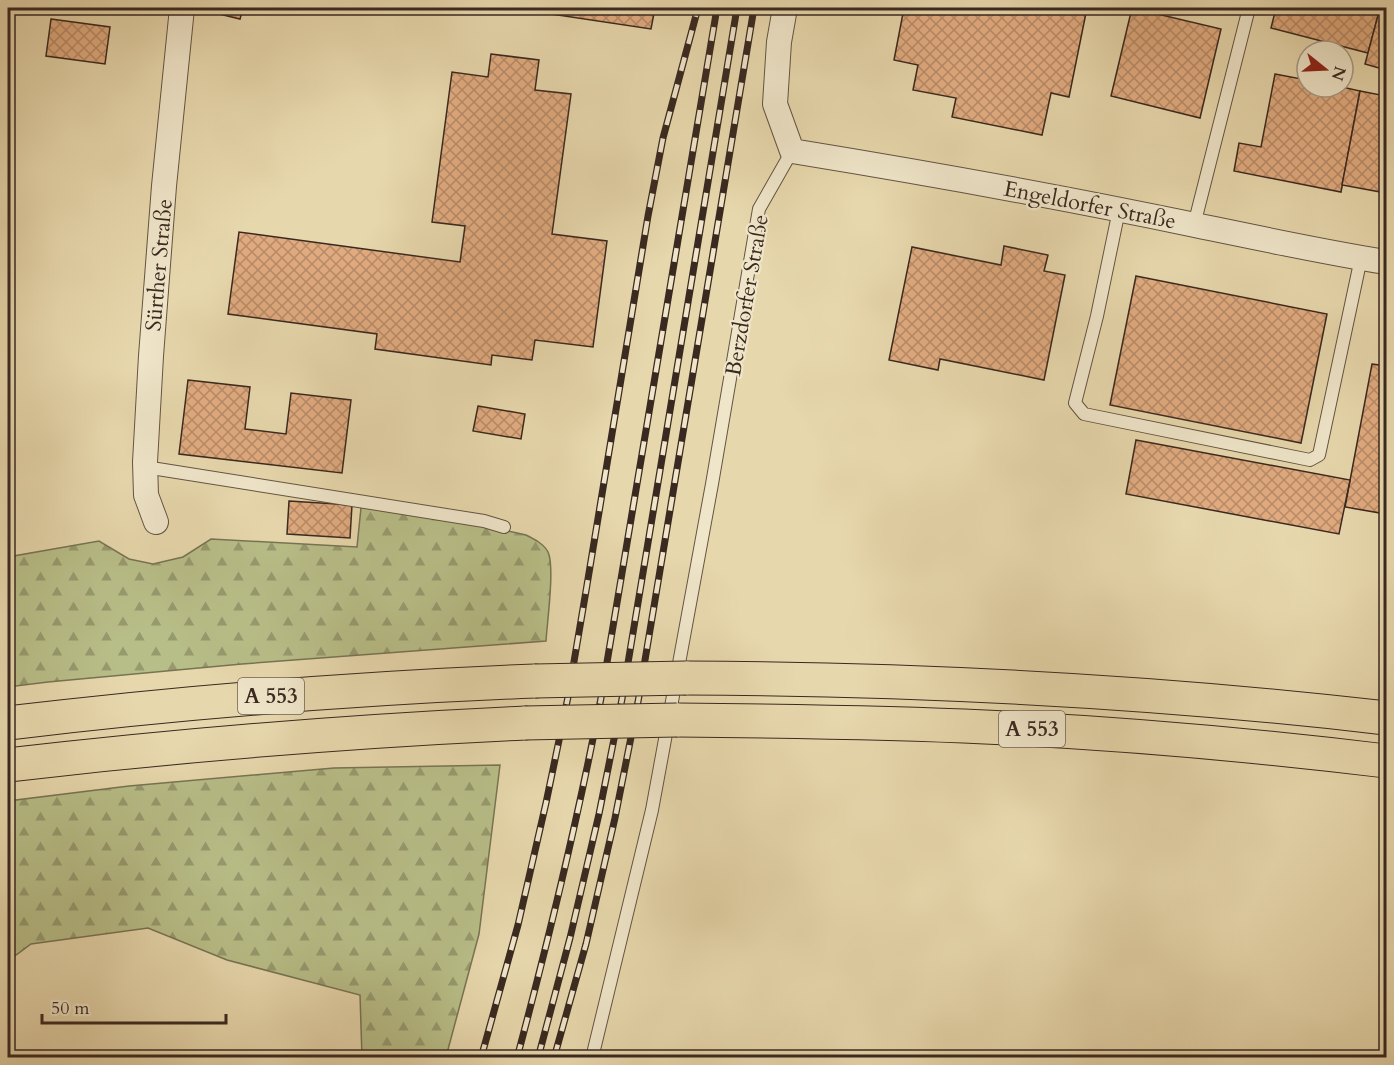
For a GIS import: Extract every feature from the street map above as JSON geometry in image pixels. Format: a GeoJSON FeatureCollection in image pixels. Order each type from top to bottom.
{"type":"FeatureCollection","features":[{"type":"Feature","properties":{"kind":"highway","name":"A 553"},"geometry":{"type":"LineString","coordinates":[[8,723],[155,706],[283,695],[535,681],[686,678],[822,679],[1061,688],[1386,718]]}},
{"type":"Feature","properties":{"kind":"highway","name":"A 553"},"geometry":{"type":"LineString","coordinates":[[8,765],[209,743],[347,733],[525,723],[677,720],[833,722],[1083,732],[1386,761]]}},
{"type":"Feature","properties":{"kind":"street","name":"Sürther Straße"},"geometry":{"type":"LineString","coordinates":[[156,522],[146,495],[145,467],[163,197],[182,8]]}},
{"type":"Feature","properties":{"kind":"street"},"geometry":{"type":"LineString","coordinates":[[785,8],[779,42],[775,104],[792,152]]}},
{"type":"Feature","properties":{"kind":"street","name":"Engeldorfer Straße"},"geometry":{"type":"LineString","coordinates":[[792,152],[981,183],[1315,251],[1386,262]]}},
{"type":"Feature","properties":{"kind":"lane"},"geometry":{"type":"LineString","coordinates":[[1194,225],[1249,8]]}},
{"type":"Feature","properties":{"kind":"lane","name":"Berzdorfer Straße"},"geometry":{"type":"LineString","coordinates":[[592,1058],[652,810],[712,484],[759,209],[792,152]]}},
{"type":"Feature","properties":{"kind":"lane"},"geometry":{"type":"LineString","coordinates":[[1119,210],[1097,316],[1074,403],[1084,414],[1267,452],[1310,460],[1319,455],[1361,258]]}},
{"type":"Feature","properties":{"kind":"lane"},"geometry":{"type":"LineString","coordinates":[[145,467],[484,521],[504,527]]}},
{"type":"Feature","properties":{"kind":"green space"},"geometry":{"type":"Polygon","coordinates":[[[362,498],[526,535],[541,544],[548,552],[551,570],[546,641],[242,664],[8,687],[8,557],[99,541],[129,559],[153,564],[183,557],[211,539],[357,547],[362,498]]]}},
{"type":"Feature","properties":{"kind":"green space"},"geometry":{"type":"Polygon","coordinates":[[[500,765],[479,934],[446,1057],[362,1057],[360,995],[227,960],[148,928],[31,944],[8,961],[8,801],[129,786],[334,768],[500,765]]]}},
{"type":"Feature","properties":{"kind":"building"},"geometry":{"type":"Polygon","coordinates":[[[8,8],[15,8],[8,52],[8,8]]]}},
{"type":"Feature","properties":{"kind":"building"},"geometry":{"type":"Polygon","coordinates":[[[221,8],[243,8],[240,19],[219,14],[221,8]]]}},
{"type":"Feature","properties":{"kind":"building"},"geometry":{"type":"Polygon","coordinates":[[[511,8],[655,8],[651,29],[511,8]]]}},
{"type":"Feature","properties":{"kind":"building"},"geometry":{"type":"Polygon","coordinates":[[[904,8],[1087,8],[1069,97],[1051,93],[1042,135],[952,117],[956,98],[913,90],[918,65],[894,60],[904,8]]]}},
{"type":"Feature","properties":{"kind":"building"},"geometry":{"type":"Polygon","coordinates":[[[1132,8],[1221,29],[1200,118],[1111,96],[1132,8]]]}},
{"type":"Feature","properties":{"kind":"building"},"geometry":{"type":"Polygon","coordinates":[[[1276,8],[1380,8],[1368,53],[1355,50],[1355,39],[1314,39],[1271,28],[1276,8]]]}},
{"type":"Feature","properties":{"kind":"building"},"geometry":{"type":"Polygon","coordinates":[[[1380,8],[1386,8],[1386,70],[1365,64],[1380,8]]]}},
{"type":"Feature","properties":{"kind":"building"},"geometry":{"type":"Polygon","coordinates":[[[51,19],[110,27],[105,64],[46,56],[51,19]]]}},
{"type":"Feature","properties":{"kind":"building"},"geometry":{"type":"Polygon","coordinates":[[[491,54],[539,60],[535,90],[571,94],[552,234],[607,241],[593,347],[535,340],[532,360],[492,355],[491,365],[375,349],[377,334],[228,314],[239,232],[460,262],[465,226],[432,222],[452,72],[488,77],[491,54]]]}},
{"type":"Feature","properties":{"kind":"building"},"geometry":{"type":"Polygon","coordinates":[[[1275,74],[1295,78],[1295,99],[1355,99],[1355,90],[1360,91],[1341,192],[1234,171],[1239,143],[1261,147],[1275,74]]]}},
{"type":"Feature","properties":{"kind":"building"},"geometry":{"type":"Polygon","coordinates":[[[1360,91],[1386,96],[1386,193],[1342,185],[1360,91]]]}},
{"type":"Feature","properties":{"kind":"building"},"geometry":{"type":"Polygon","coordinates":[[[1004,246],[1048,255],[1044,271],[1065,275],[1044,380],[940,359],[938,370],[889,360],[912,247],[1001,265],[1004,246]]]}},
{"type":"Feature","properties":{"kind":"building"},"geometry":{"type":"Polygon","coordinates":[[[1136,276],[1327,314],[1301,443],[1110,405],[1136,276]]]}},
{"type":"Feature","properties":{"kind":"building"},"geometry":{"type":"Polygon","coordinates":[[[1372,364],[1386,366],[1386,514],[1345,507],[1372,364]]]}},
{"type":"Feature","properties":{"kind":"building"},"geometry":{"type":"Polygon","coordinates":[[[188,380],[250,387],[245,429],[286,434],[291,393],[351,400],[342,473],[179,454],[188,380]]]}},
{"type":"Feature","properties":{"kind":"building"},"geometry":{"type":"Polygon","coordinates":[[[478,406],[525,414],[521,439],[473,431],[478,406]]]}},
{"type":"Feature","properties":{"kind":"building"},"geometry":{"type":"Polygon","coordinates":[[[1136,440],[1350,480],[1339,534],[1126,494],[1136,440]]]}},
{"type":"Feature","properties":{"kind":"building"},"geometry":{"type":"Polygon","coordinates":[[[289,501],[352,505],[350,538],[287,534],[289,501]]]}},
{"type":"Feature","properties":{"kind":"railway"},"geometry":{"type":"LineString","coordinates":[[481,1058],[518,925],[568,697],[648,216],[663,138],[698,8]]}},
{"type":"Feature","properties":{"kind":"railway"},"geometry":{"type":"LineString","coordinates":[[517,1058],[562,878],[601,698],[717,8]]}},
{"type":"Feature","properties":{"kind":"railway"},"geometry":{"type":"LineString","coordinates":[[538,1058],[570,938],[599,814],[622,699],[737,8]]}},
{"type":"Feature","properties":{"kind":"railway"},"geometry":{"type":"LineString","coordinates":[[554,1058],[586,944],[615,818],[638,702],[754,8]]}}]}
